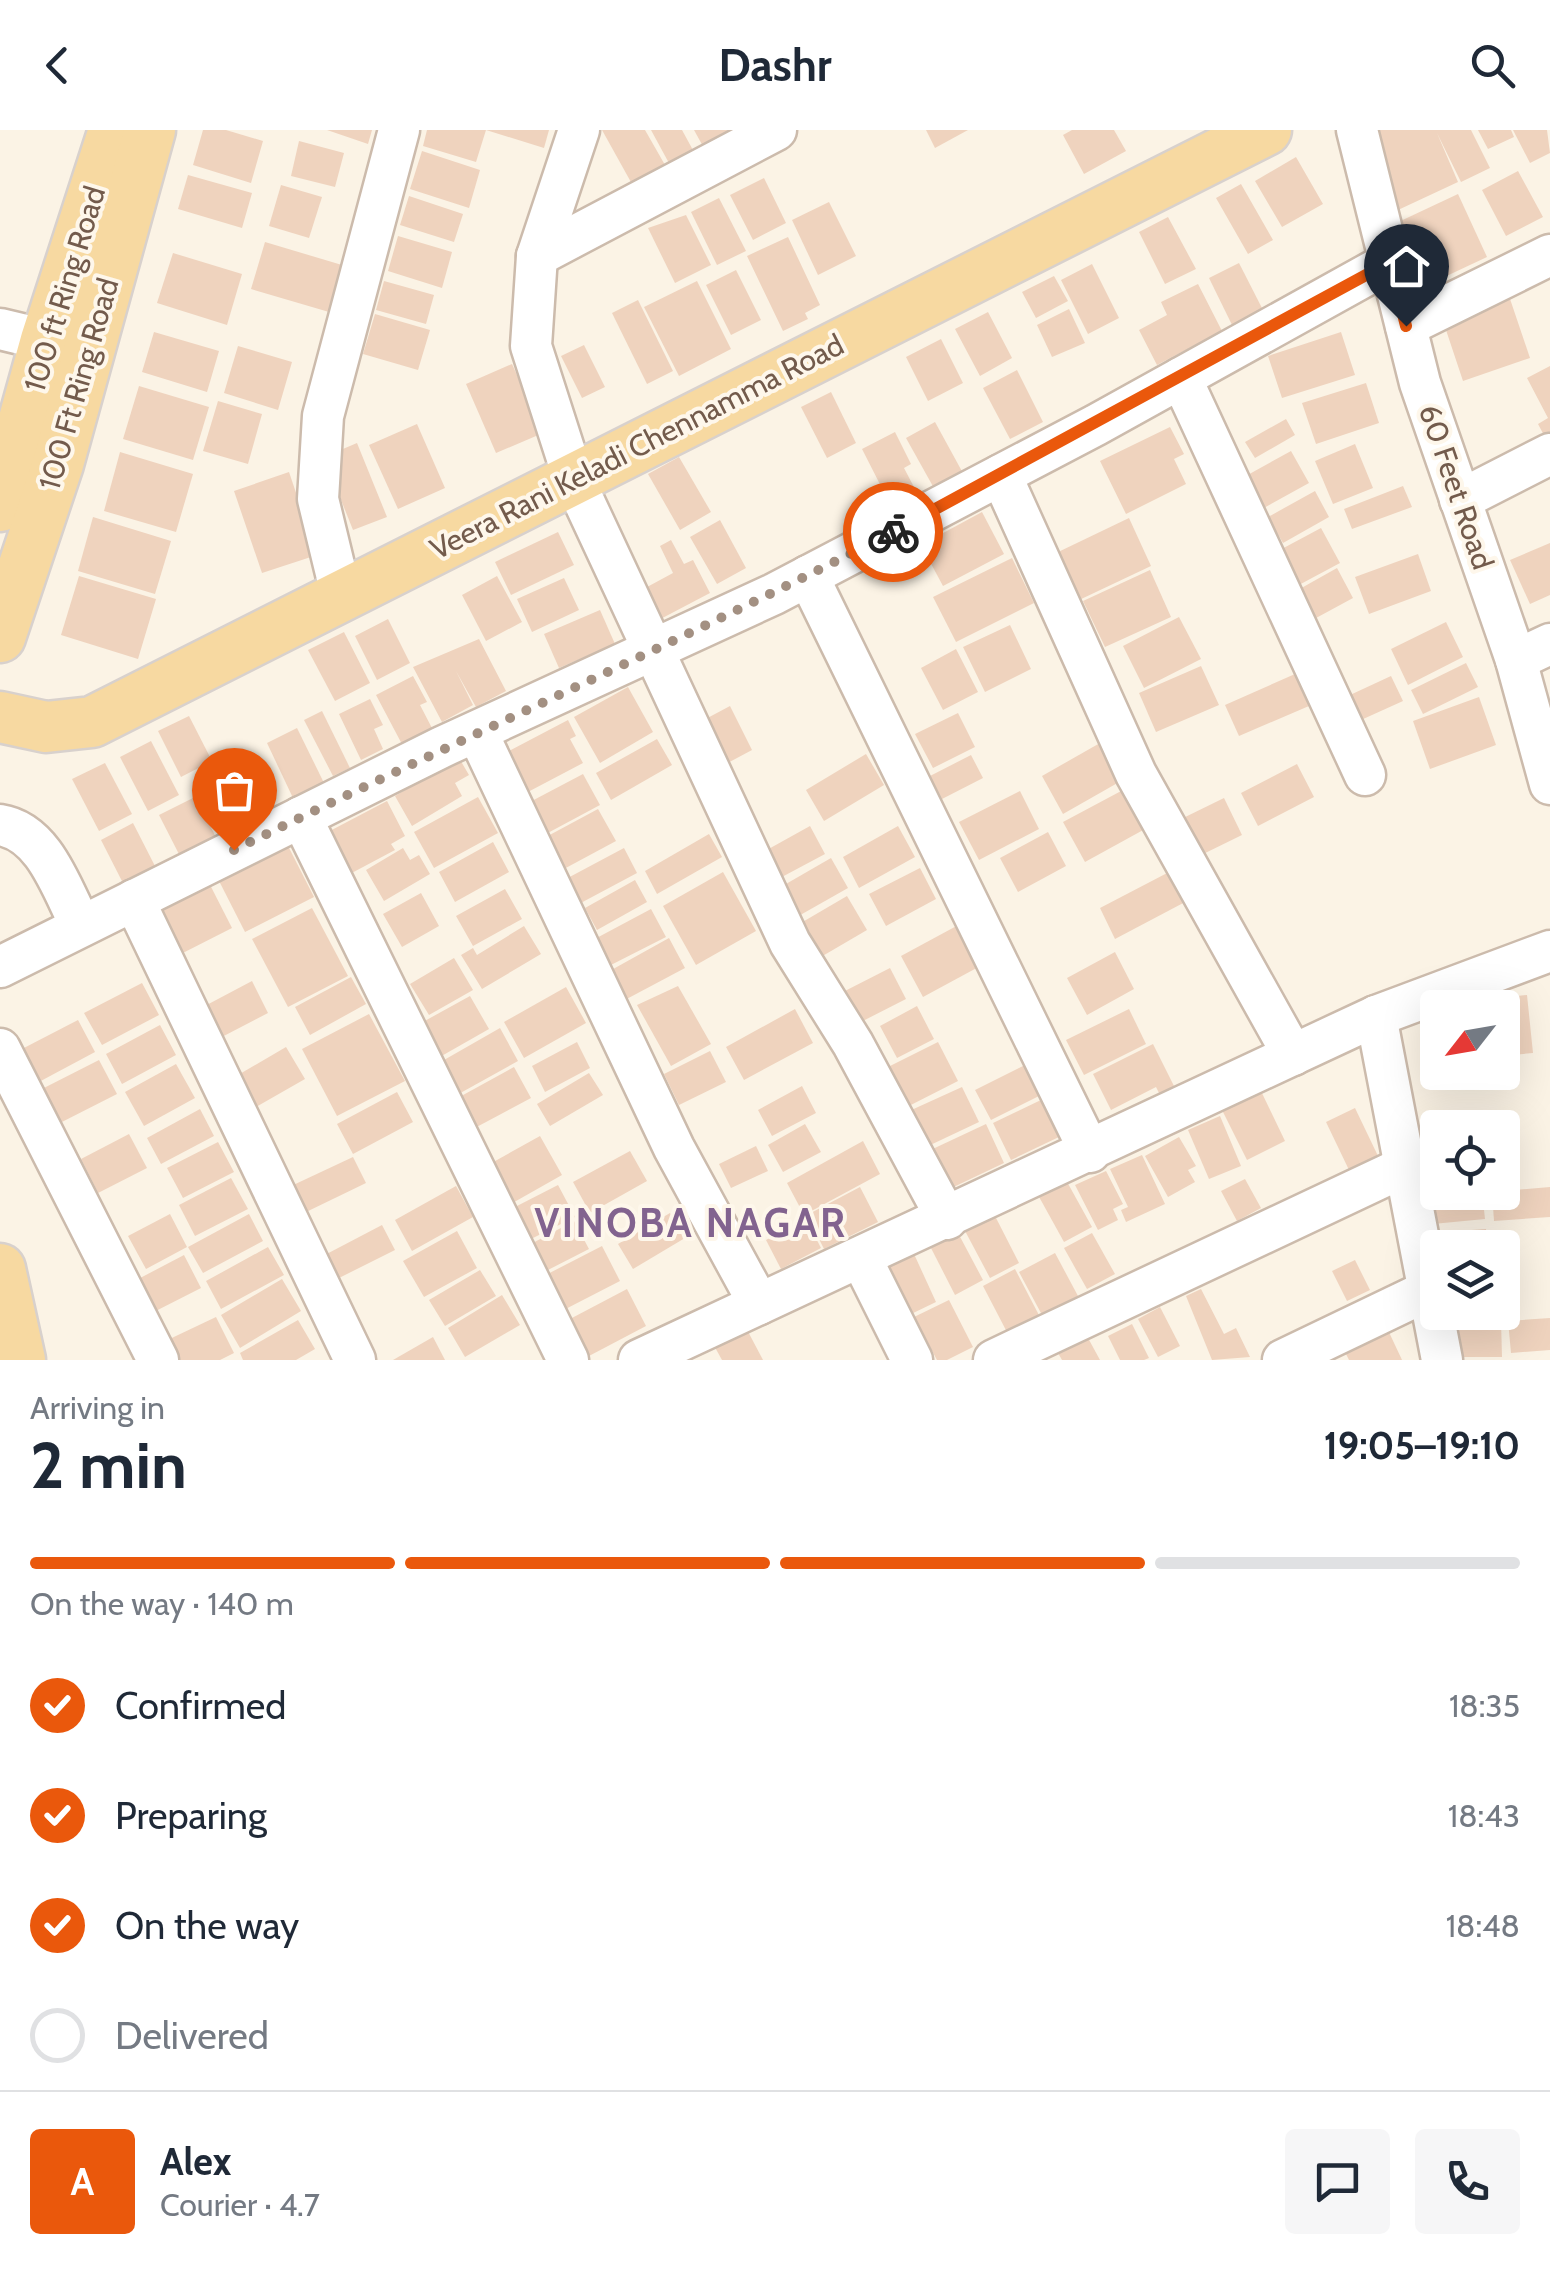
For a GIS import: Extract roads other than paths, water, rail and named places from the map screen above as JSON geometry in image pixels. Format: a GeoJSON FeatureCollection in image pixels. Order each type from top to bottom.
{"type":"FeatureCollection","features":[{"type":"Feature","properties":{"kind":"main road","name":"100 ft Ring Road"},"geometry":{"type":"LineString","coordinates":[[0,506],[23,334],[114,130]]}},
{"type":"Feature","properties":{"kind":"main road","name":"100 Ft Ring Road"},"geometry":{"type":"LineString","coordinates":[[0,637],[58,464],[150,130]]}},
{"type":"Feature","properties":{"kind":"main road","name":"Veera Rani Keladi Chennamma Road"},"geometry":{"type":"LineString","coordinates":[[0,717],[46,727],[92,722],[1266,130]]}},
{"type":"Feature","properties":{"kind":"main road"},"geometry":{"type":"LineString","coordinates":[[0,1269],[20,1360]]}},
{"type":"Feature","properties":{"kind":"street"},"geometry":{"type":"LineString","coordinates":[[341,594],[318,499],[323,416],[400,130]]}},
{"type":"Feature","properties":{"kind":"street"},"geometry":{"type":"LineString","coordinates":[[579,130],[537,256],[530,346],[574,480],[790,942],[853,1044],[947,1220]]}},
{"type":"Feature","properties":{"kind":"street"},"geometry":{"type":"LineString","coordinates":[[537,256],[776,130]]}},
{"type":"Feature","properties":{"kind":"street","name":"60 Feet Road"},"geometry":{"type":"LineString","coordinates":[[1357,130],[1420,383],[1460,500],[1533,652],[1550,784]]}},
{"type":"Feature","properties":{"kind":"street"},"geometry":{"type":"LineString","coordinates":[[1406,326],[1550,255]]}},
{"type":"Feature","properties":{"kind":"street"},"geometry":{"type":"LineString","coordinates":[[0,967],[302,817],[656,652],[808,576],[1390,262]]}},
{"type":"Feature","properties":{"kind":"street"},"geometry":{"type":"LineString","coordinates":[[1181,378],[1365,775]]}},
{"type":"Feature","properties":{"kind":"street"},"geometry":{"type":"LineString","coordinates":[[1460,500],[1550,454]]}},
{"type":"Feature","properties":{"kind":"street"},"geometry":{"type":"LineString","coordinates":[[1001,475],[1136,774],[1294,1055]]}},
{"type":"Feature","properties":{"kind":"street"},"geometry":{"type":"LineString","coordinates":[[808,576],[1090,1152]]}},
{"type":"Feature","properties":{"kind":"street"},"geometry":{"type":"LineString","coordinates":[[478,732],[674,1148],[759,1304]]}},
{"type":"Feature","properties":{"kind":"street"},"geometry":{"type":"LineString","coordinates":[[302,817],[568,1360]]}},
{"type":"Feature","properties":{"kind":"street"},"geometry":{"type":"LineString","coordinates":[[0,825],[16,828],[37,844],[81,926]]}},
{"type":"Feature","properties":{"kind":"street"},"geometry":{"type":"LineString","coordinates":[[134,900],[354,1360]]}},
{"type":"Feature","properties":{"kind":"street"},"geometry":{"type":"LineString","coordinates":[[639,1360],[947,1220],[1376,1016],[1550,951]]}},
{"type":"Feature","properties":{"kind":"street"},"geometry":{"type":"LineString","coordinates":[[1376,1016],[1420,1235]]}},
{"type":"Feature","properties":{"kind":"street"},"geometry":{"type":"LineString","coordinates":[[0,1049],[158,1360]]}},
{"type":"Feature","properties":{"kind":"street"},"geometry":{"type":"LineString","coordinates":[[994,1360],[1406,1166]]}},
{"type":"Feature","properties":{"kind":"street"},"geometry":{"type":"LineString","coordinates":[[861,1258],[912,1360]]}},
{"type":"Feature","properties":{"kind":"street"},"geometry":{"type":"LineString","coordinates":[[1283,1360],[1420,1295]]}},
{"type":"Feature","properties":{"kind":"street"},"geometry":{"type":"LineString","coordinates":[[1437,1330],[1442,1360]]}},
{"type":"Feature","properties":{"kind":"district","name":"VINOBA NAGAR"},"geometry":{"type":"Point","coordinates":[691,1223]}}]}
